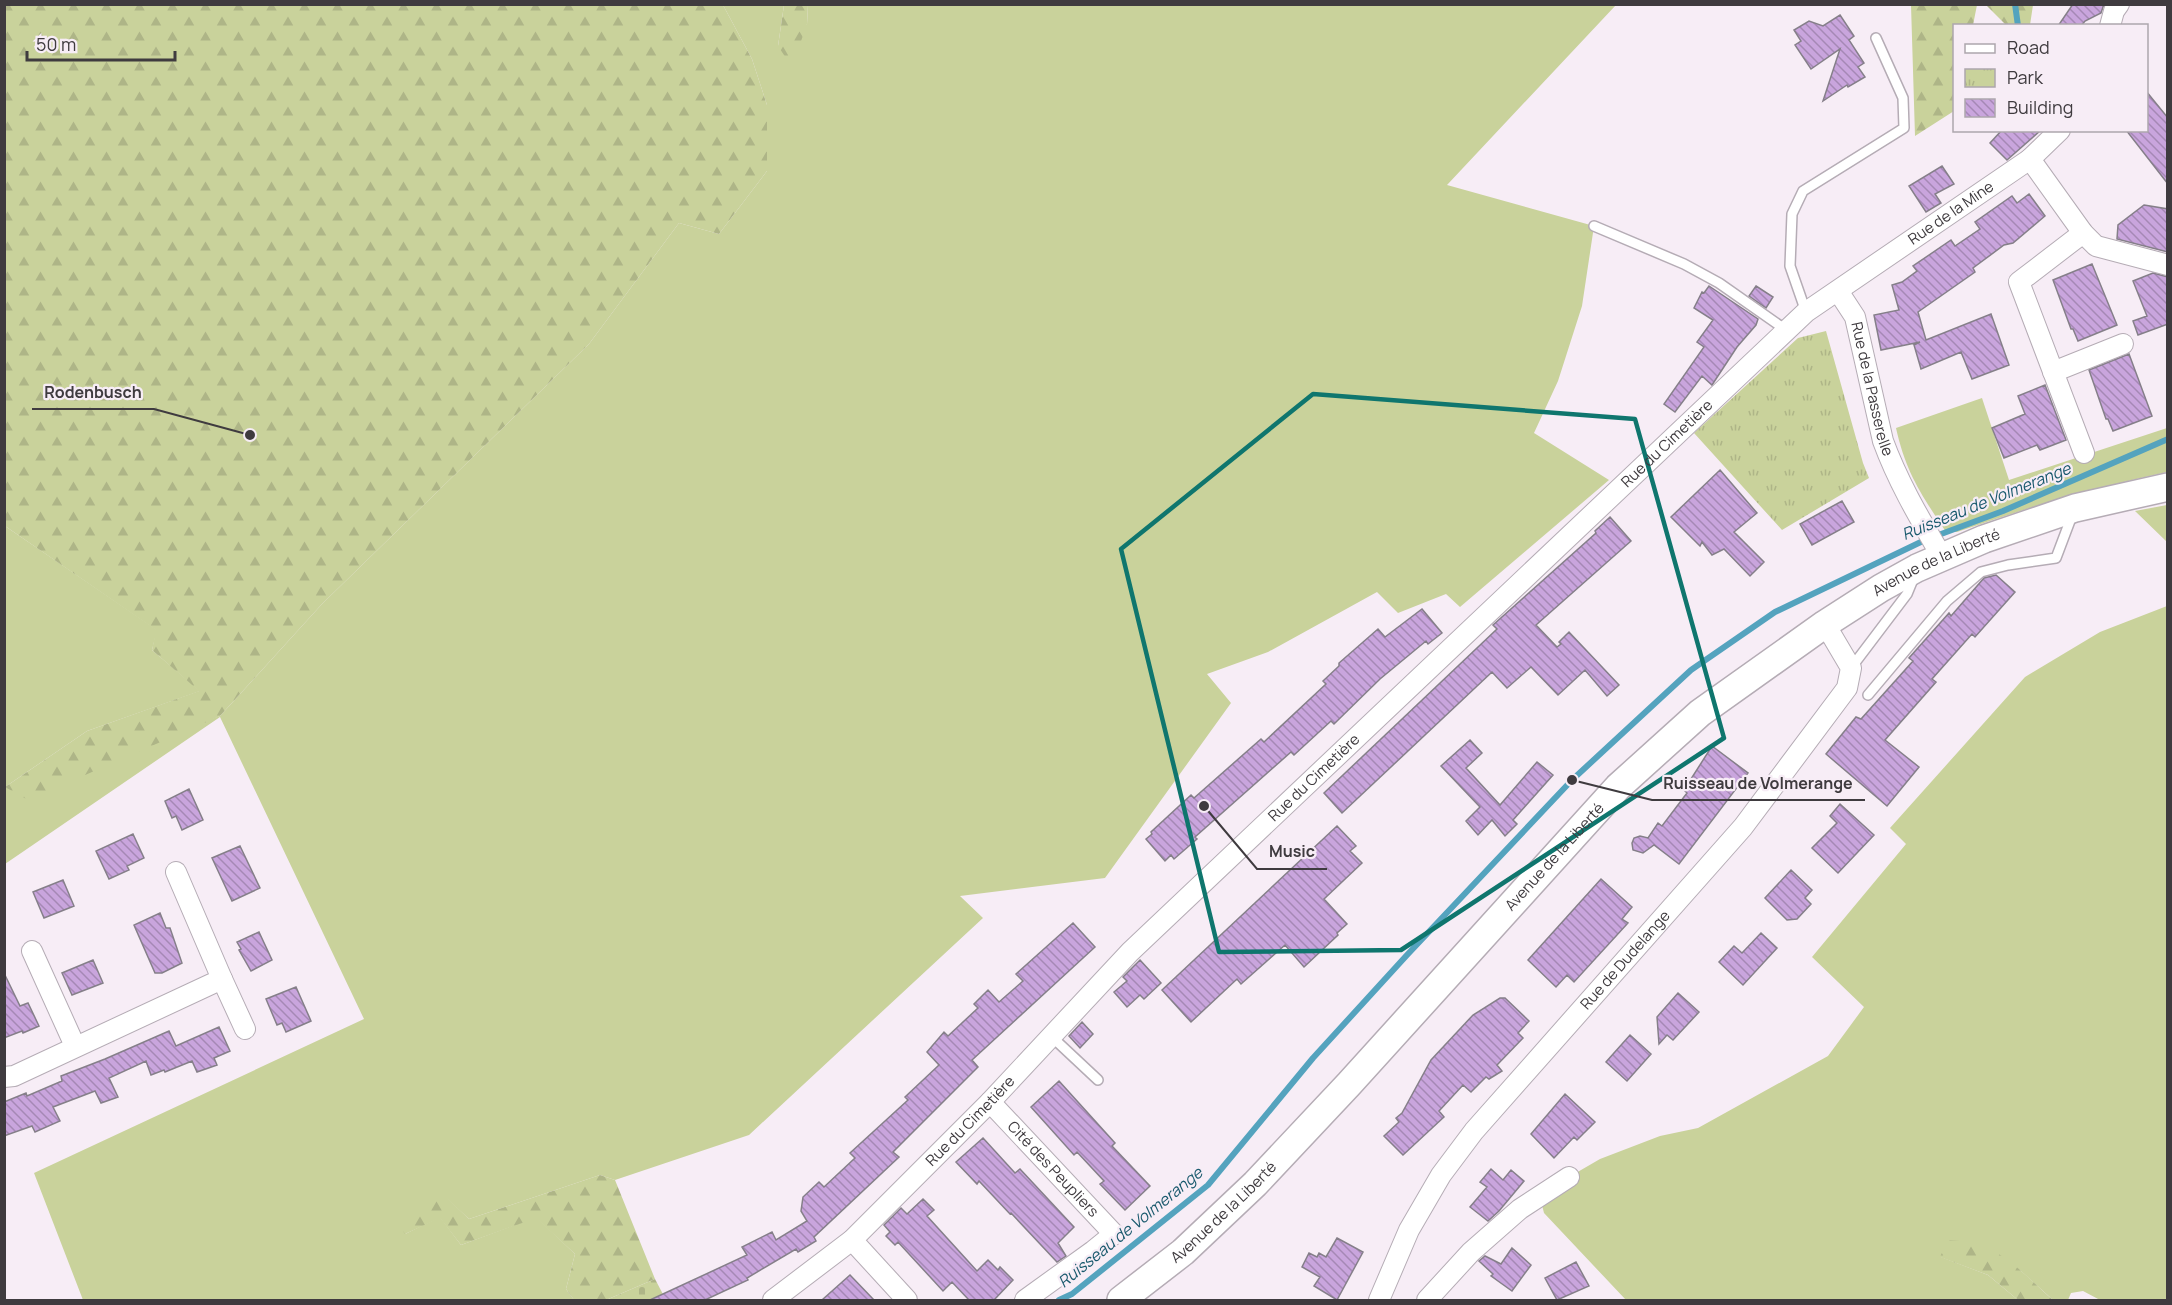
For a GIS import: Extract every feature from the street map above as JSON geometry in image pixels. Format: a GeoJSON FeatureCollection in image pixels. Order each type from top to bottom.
{"type":"FeatureCollection","features":[{"type":"Feature","properties":{"kind":"main road","name":"Avenue de la Liberté"},"geometry":{"type":"LineString","coordinates":[[1121,1300],[1183,1252],[1255,1184],[1618,788],[1700,713],[1825,624],[1881,588],[1929,563],[1984,539],[2075,508],[2168,487]]}},
{"type":"Feature","properties":{"kind":"street"},"geometry":{"type":"LineString","coordinates":[[2111,24],[2119,4]]}},
{"type":"Feature","properties":{"kind":"street","name":"Rue de la Mine"},"geometry":{"type":"LineString","coordinates":[[1838,291],[2030,159],[2058,132]]}},
{"type":"Feature","properties":{"kind":"street"},"geometry":{"type":"LineString","coordinates":[[2030,159],[2083,233],[2096,246],[2168,265]]}},
{"type":"Feature","properties":{"kind":"street"},"geometry":{"type":"LineString","coordinates":[[2083,233],[2019,282],[2084,453]]}},
{"type":"Feature","properties":{"kind":"street","name":"Rue du Cimetière"},"geometry":{"type":"LineString","coordinates":[[773,1300],[852,1240],[990,1102],[1130,952],[1786,330],[1806,312],[1838,291]]}},
{"type":"Feature","properties":{"kind":"street","name":"Rue de la Passerelle"},"geometry":{"type":"LineString","coordinates":[[1838,291],[1855,317],[1884,441],[1904,490],[1929,563]]}},
{"type":"Feature","properties":{"kind":"street"},"geometry":{"type":"LineString","coordinates":[[2054,372],[2124,344]]}},
{"type":"Feature","properties":{"kind":"street"},"geometry":{"type":"LineString","coordinates":[[1825,624],[1851,669]]}},
{"type":"Feature","properties":{"kind":"street","name":"Rue de Dudelange"},"geometry":{"type":"LineString","coordinates":[[1379,1300],[1409,1230],[1441,1175],[1474,1131],[1743,827],[1847,687],[1851,669]]}},
{"type":"Feature","properties":{"kind":"street"},"geometry":{"type":"LineString","coordinates":[[176,872],[245,1029]]}},
{"type":"Feature","properties":{"kind":"street"},"geometry":{"type":"LineString","coordinates":[[32,951],[75,1046]]}},
{"type":"Feature","properties":{"kind":"street"},"geometry":{"type":"LineString","coordinates":[[4,1077],[14,1076],[222,979]]}},
{"type":"Feature","properties":{"kind":"street","name":"Cité des Peupliers"},"geometry":{"type":"LineString","coordinates":[[990,1102],[1113,1234],[1025,1300]]}},
{"type":"Feature","properties":{"kind":"street"},"geometry":{"type":"LineString","coordinates":[[1427,1300],[1471,1252],[1520,1209],[1569,1177]]}},
{"type":"Feature","properties":{"kind":"street"},"geometry":{"type":"LineString","coordinates":[[852,1240],[907,1300]]}},
{"type":"Feature","properties":{"kind":"lane"},"geometry":{"type":"LineString","coordinates":[[1806,312],[1791,266],[1792,214],[1803,191],[1904,128],[1903,98],[1876,38]]}},
{"type":"Feature","properties":{"kind":"lane"},"geometry":{"type":"LineString","coordinates":[[1594,226],[1684,264],[1719,283],[1786,330]]}},
{"type":"Feature","properties":{"kind":"lane"},"geometry":{"type":"LineString","coordinates":[[1868,695],[1947,602],[1981,572],[2008,565],[2056,558],[2075,508]]}},
{"type":"Feature","properties":{"kind":"lane"},"geometry":{"type":"LineString","coordinates":[[1851,669],[1929,563]]}},
{"type":"Feature","properties":{"kind":"lane"},"geometry":{"type":"LineString","coordinates":[[1051,1036],[1098,1080]]}},
{"type":"Feature","properties":{"kind":"highlighted area"},"geometry":{"type":"Polygon","coordinates":[[[1313,394],[1635,419],[1724,738],[1401,950],[1219,952],[1121,549],[1313,394]]]}},
{"type":"Feature","properties":{"kind":"green space"},"geometry":{"type":"Polygon","coordinates":[[[5,4],[723,5],[752,59],[767,105],[767,171],[719,234],[679,223],[589,344],[322,604],[220,716],[28,800],[5,787],[87,731],[199,691],[152,650],[156,630],[5,526],[5,4]]]}},
{"type":"Feature","properties":{"kind":"green space"},"geometry":{"type":"Polygon","coordinates":[[[723,5],[784,5],[778,46],[807,24],[808,5],[1616,5],[1447,185],[1594,226],[1582,306],[1558,381],[1534,433],[1609,480],[1460,607],[1446,594],[1398,613],[1377,592],[1268,652],[1207,674],[1231,703],[1105,878],[960,896],[983,918],[749,1135],[615,1180],[600,1175],[469,1219],[444,1196],[405,1234],[440,1217],[461,1245],[536,1217],[575,1254],[566,1289],[574,1300],[83,1300],[34,1173],[364,1019],[220,717],[5,864],[5,788],[220,716],[322,604],[589,344],[679,223],[719,234],[767,171],[767,105],[752,59],[723,5]]]}},
{"type":"Feature","properties":{"kind":"green space"},"geometry":{"type":"Polygon","coordinates":[[[784,5],[808,5],[807,24],[792,67],[778,46],[784,5]]]}},
{"type":"Feature","properties":{"kind":"green space"},"geometry":{"type":"Polygon","coordinates":[[[1911,5],[1977,5],[1973,24],[1953,24],[1953,112],[1915,136],[1911,5]]]}},
{"type":"Feature","properties":{"kind":"green space"},"geometry":{"type":"Polygon","coordinates":[[[1986,5],[2033,5],[2030,24],[2005,24],[1986,5]]]}},
{"type":"Feature","properties":{"kind":"green space"},"geometry":{"type":"Polygon","coordinates":[[[1826,331],[1869,478],[1782,530],[1694,433],[1798,338],[1826,331]]]}},
{"type":"Feature","properties":{"kind":"green space"},"geometry":{"type":"Polygon","coordinates":[[[1982,398],[2009,480],[2167,428],[2167,472],[2061,499],[1957,532],[1946,532],[1910,471],[1896,428],[1982,398]]]}},
{"type":"Feature","properties":{"kind":"green space"},"geometry":{"type":"Polygon","coordinates":[[[2168,505],[2167,542],[2135,511],[2168,505]]]}},
{"type":"Feature","properties":{"kind":"green space"},"geometry":{"type":"Polygon","coordinates":[[[5,526],[157,630],[152,650],[200,691],[87,731],[5,787],[5,526]]]}},
{"type":"Feature","properties":{"kind":"green space"},"geometry":{"type":"Polygon","coordinates":[[[2167,606],[2167,1300],[2100,1300],[2083,1291],[2071,1293],[2068,1300],[2053,1300],[2021,1271],[2001,1257],[1941,1257],[1988,1275],[2018,1300],[1626,1300],[1544,1213],[1542,1205],[1569,1177],[1600,1159],[1660,1136],[1698,1128],[1828,1056],[1864,1007],[1812,957],[1906,844],[1890,828],[2025,677],[2100,632],[2167,606]]]}},
{"type":"Feature","properties":{"kind":"green space"},"geometry":{"type":"Polygon","coordinates":[[[600,1175],[615,1180],[655,1279],[606,1300],[574,1300],[566,1289],[575,1254],[536,1218],[461,1245],[440,1218],[405,1234],[396,1221],[444,1195],[469,1219],[600,1175]]]}},
{"type":"Feature","properties":{"kind":"green space"},"geometry":{"type":"Polygon","coordinates":[[[1948,1240],[1972,1242],[1995,1252],[2016,1266],[2053,1300],[2018,1300],[1988,1275],[1940,1257],[1948,1240]]]}},
{"type":"Feature","properties":{"kind":"green space"},"geometry":{"type":"Polygon","coordinates":[[[655,1279],[666,1300],[606,1300],[655,1279]]]}},
{"type":"Feature","properties":{"kind":"building"},"geometry":{"type":"Polygon","coordinates":[[[2073,4],[2104,4],[2101,13],[2083,24],[2059,24],[2073,4]]]}},
{"type":"Feature","properties":{"kind":"building"},"geometry":{"type":"Polygon","coordinates":[[[1840,15],[1854,36],[1849,40],[1864,63],[1858,67],[1865,77],[1848,87],[1847,85],[1823,101],[1840,49],[1811,69],[1795,45],[1801,41],[1794,30],[1809,21],[1823,26],[1840,15]]]}},
{"type":"Feature","properties":{"kind":"building"},"geometry":{"type":"Polygon","coordinates":[[[2148,93],[2168,118],[2168,184],[2128,132],[2148,132],[2148,93]]]}},
{"type":"Feature","properties":{"kind":"building"},"geometry":{"type":"Polygon","coordinates":[[[2000,132],[2039,132],[2007,160],[1990,143],[2000,132]]]}},
{"type":"Feature","properties":{"kind":"building"},"geometry":{"type":"Polygon","coordinates":[[[1942,166],[1954,184],[1935,194],[1941,203],[1926,212],[1909,186],[1942,166]]]}},
{"type":"Feature","properties":{"kind":"building"},"geometry":{"type":"Polygon","coordinates":[[[2029,194],[2045,216],[2013,243],[2004,245],[1973,268],[1975,272],[1918,312],[1926,340],[1991,314],[2009,365],[1972,379],[1961,352],[1921,369],[1914,345],[1920,342],[1881,350],[1874,315],[1899,310],[1892,285],[1902,282],[1917,271],[1913,266],[1951,240],[1955,246],[1980,229],[1975,222],[2012,196],[2017,203],[2029,194]]]}},
{"type":"Feature","properties":{"kind":"building"},"geometry":{"type":"Polygon","coordinates":[[[2144,205],[2168,209],[2168,252],[2117,239],[2118,225],[2144,205]]]}},
{"type":"Feature","properties":{"kind":"building"},"geometry":{"type":"Polygon","coordinates":[[[2092,264],[2117,325],[2078,341],[2071,329],[2053,280],[2092,264]]]}},
{"type":"Feature","properties":{"kind":"building"},"geometry":{"type":"Polygon","coordinates":[[[2153,273],[2168,277],[2168,324],[2138,335],[2133,321],[2147,316],[2133,281],[2153,273]]]}},
{"type":"Feature","properties":{"kind":"building"},"geometry":{"type":"Polygon","coordinates":[[[1709,286],[1758,319],[1712,385],[1702,376],[1675,412],[1664,404],[1704,347],[1697,342],[1713,320],[1694,308],[1702,292],[1704,293],[1709,286]]]}},
{"type":"Feature","properties":{"kind":"building"},"geometry":{"type":"Polygon","coordinates":[[[1756,286],[1773,297],[1766,308],[1749,296],[1756,286]]]}},
{"type":"Feature","properties":{"kind":"building"},"geometry":{"type":"Polygon","coordinates":[[[2129,354],[2152,416],[2113,431],[2106,419],[2089,370],[2129,354]]]}},
{"type":"Feature","properties":{"kind":"building"},"geometry":{"type":"Polygon","coordinates":[[[2045,385],[2066,440],[2040,450],[2037,445],[2004,458],[1992,428],[2025,414],[2018,396],[2045,385]]]}},
{"type":"Feature","properties":{"kind":"building"},"geometry":{"type":"Polygon","coordinates":[[[1720,470],[1757,513],[1734,532],[1764,562],[1750,576],[1724,549],[1712,555],[1702,542],[1700,546],[1671,517],[1720,470]]]}},
{"type":"Feature","properties":{"kind":"building"},"geometry":{"type":"Polygon","coordinates":[[[1842,501],[1854,522],[1812,545],[1800,524],[1842,501]]]}},
{"type":"Feature","properties":{"kind":"building"},"geometry":{"type":"Polygon","coordinates":[[[1610,517],[1631,541],[1536,625],[1557,647],[1569,632],[1619,685],[1607,696],[1585,670],[1558,695],[1531,667],[1507,688],[1492,672],[1342,813],[1324,793],[1497,629],[1493,625],[1596,533],[1595,531],[1610,517]]]}},
{"type":"Feature","properties":{"kind":"building"},"geometry":{"type":"Polygon","coordinates":[[[1996,575],[2015,592],[1975,637],[1972,634],[1932,679],[1936,682],[1885,740],[1919,767],[1887,806],[1826,754],[1856,717],[1861,719],[1913,661],[1909,658],[1949,613],[1951,616],[1984,578],[1996,575]]]}},
{"type":"Feature","properties":{"kind":"building"},"geometry":{"type":"Polygon","coordinates":[[[1422,609],[1442,633],[1428,644],[1426,641],[1380,679],[1334,724],[1331,721],[1294,755],[1291,752],[1195,837],[1197,839],[1174,859],[1171,855],[1165,861],[1146,839],[1152,834],[1151,832],[1191,795],[1194,798],[1261,739],[1264,742],[1326,684],[1323,681],[1339,666],[1339,663],[1378,629],[1385,637],[1422,609]]]}},
{"type":"Feature","properties":{"kind":"building"},"geometry":{"type":"Polygon","coordinates":[[[1470,740],[1482,753],[1466,768],[1500,805],[1537,762],[1553,775],[1513,820],[1517,824],[1505,836],[1492,820],[1478,835],[1466,821],[1480,807],[1441,766],[1470,740]]]}},
{"type":"Feature","properties":{"kind":"building"},"geometry":{"type":"Polygon","coordinates":[[[1712,746],[1748,773],[1679,864],[1654,845],[1643,853],[1633,850],[1634,838],[1640,836],[1648,838],[1658,823],[1662,826],[1687,793],[1684,790],[1712,746]]]}},
{"type":"Feature","properties":{"kind":"building"},"geometry":{"type":"Polygon","coordinates":[[[189,789],[203,820],[182,830],[176,816],[172,818],[165,801],[189,789]]]}},
{"type":"Feature","properties":{"kind":"building"},"geometry":{"type":"Polygon","coordinates":[[[1840,804],[1874,835],[1838,873],[1812,848],[1837,823],[1830,816],[1840,804]]]}},
{"type":"Feature","properties":{"kind":"building"},"geometry":{"type":"Polygon","coordinates":[[[1337,826],[1356,846],[1350,851],[1362,863],[1324,899],[1347,924],[1304,967],[1285,945],[1241,984],[1237,979],[1191,1022],[1162,990],[1337,826]]]}},
{"type":"Feature","properties":{"kind":"building"},"geometry":{"type":"Polygon","coordinates":[[[133,834],[144,858],[127,866],[129,870],[109,879],[96,851],[133,834]]]}},
{"type":"Feature","properties":{"kind":"building"},"geometry":{"type":"Polygon","coordinates":[[[240,846],[260,888],[232,901],[212,858],[240,846]]]}},
{"type":"Feature","properties":{"kind":"building"},"geometry":{"type":"Polygon","coordinates":[[[1791,870],[1812,890],[1805,898],[1811,904],[1797,919],[1787,920],[1765,898],[1791,870]]]}},
{"type":"Feature","properties":{"kind":"building"},"geometry":{"type":"Polygon","coordinates":[[[1601,879],[1632,907],[1622,919],[1628,923],[1574,982],[1567,975],[1556,987],[1528,960],[1601,879]]]}},
{"type":"Feature","properties":{"kind":"building"},"geometry":{"type":"Polygon","coordinates":[[[63,880],[74,906],[44,918],[33,892],[63,880]]]}},
{"type":"Feature","properties":{"kind":"building"},"geometry":{"type":"Polygon","coordinates":[[[160,913],[166,928],[170,928],[182,963],[162,973],[155,973],[134,925],[160,913]]]}},
{"type":"Feature","properties":{"kind":"building"},"geometry":{"type":"Polygon","coordinates":[[[1073,923],[1095,947],[972,1060],[978,1067],[893,1152],[899,1157],[814,1237],[816,1241],[798,1252],[796,1249],[747,1278],[748,1280],[705,1300],[650,1300],[747,1255],[742,1247],[772,1232],[776,1240],[807,1221],[801,1211],[803,1197],[819,1182],[824,1187],[855,1158],[850,1153],[908,1100],[905,1097],[939,1065],[927,1052],[944,1032],[948,1036],[978,1008],[974,1004],[988,990],[999,1002],[1023,981],[1016,974],[1073,923]]]}},
{"type":"Feature","properties":{"kind":"building"},"geometry":{"type":"Polygon","coordinates":[[[259,932],[272,960],[251,971],[237,942],[259,932]]]}},
{"type":"Feature","properties":{"kind":"building"},"geometry":{"type":"Polygon","coordinates":[[[1761,933],[1777,948],[1743,985],[1719,962],[1734,946],[1742,953],[1761,933]]]}},
{"type":"Feature","properties":{"kind":"building"},"geometry":{"type":"Polygon","coordinates":[[[93,960],[103,983],[72,995],[62,973],[93,960]]]}},
{"type":"Feature","properties":{"kind":"building"},"geometry":{"type":"Polygon","coordinates":[[[1140,960],[1161,983],[1144,999],[1140,995],[1127,1007],[1114,992],[1127,981],[1123,977],[1140,960]]]}},
{"type":"Feature","properties":{"kind":"building"},"geometry":{"type":"Polygon","coordinates":[[[4,973],[20,1006],[28,1003],[39,1026],[4,1038],[4,973]]]}},
{"type":"Feature","properties":{"kind":"building"},"geometry":{"type":"Polygon","coordinates":[[[296,987],[311,1021],[286,1032],[282,1023],[277,1025],[266,999],[296,987]]]}},
{"type":"Feature","properties":{"kind":"building"},"geometry":{"type":"Polygon","coordinates":[[[1678,993],[1699,1012],[1673,1040],[1667,1035],[1659,1044],[1657,1017],[1678,993]]]}},
{"type":"Feature","properties":{"kind":"building"},"geometry":{"type":"Polygon","coordinates":[[[1500,998],[1505,998],[1529,1021],[1518,1033],[1523,1038],[1497,1065],[1502,1071],[1489,1079],[1486,1077],[1471,1092],[1463,1085],[1439,1111],[1444,1117],[1403,1155],[1384,1136],[1399,1122],[1396,1118],[1402,1113],[1431,1060],[1473,1015],[1500,998]]]}},
{"type":"Feature","properties":{"kind":"building"},"geometry":{"type":"Polygon","coordinates":[[[1082,1022],[1093,1034],[1080,1048],[1069,1036],[1082,1022]]]}},
{"type":"Feature","properties":{"kind":"building"},"geometry":{"type":"Polygon","coordinates":[[[219,1027],[230,1051],[214,1058],[217,1065],[197,1072],[192,1061],[151,1075],[146,1061],[109,1078],[118,1097],[101,1103],[95,1091],[53,1107],[60,1121],[35,1132],[32,1126],[4,1136],[4,1102],[26,1093],[27,1096],[62,1081],[61,1076],[169,1031],[176,1046],[219,1027]]]}},
{"type":"Feature","properties":{"kind":"building"},"geometry":{"type":"Polygon","coordinates":[[[1630,1035],[1651,1054],[1627,1081],[1606,1062],[1630,1035]]]}},
{"type":"Feature","properties":{"kind":"building"},"geometry":{"type":"Polygon","coordinates":[[[1059,1081],[1115,1143],[1112,1146],[1150,1186],[1125,1210],[1100,1184],[1104,1181],[1077,1152],[1074,1155],[1031,1107],[1059,1081]]]}},
{"type":"Feature","properties":{"kind":"building"},"geometry":{"type":"Polygon","coordinates":[[[1565,1094],[1595,1122],[1577,1140],[1574,1137],[1554,1158],[1531,1134],[1565,1094]]]}},
{"type":"Feature","properties":{"kind":"building"},"geometry":{"type":"Polygon","coordinates":[[[983,1138],[1015,1173],[1020,1169],[1074,1227],[1058,1243],[1066,1256],[1057,1262],[979,1181],[977,1184],[956,1162],[983,1138]]]}},
{"type":"Feature","properties":{"kind":"building"},"geometry":{"type":"Polygon","coordinates":[[[1491,1169],[1503,1180],[1511,1170],[1524,1181],[1488,1221],[1470,1207],[1487,1187],[1480,1182],[1491,1169]]]}},
{"type":"Feature","properties":{"kind":"building"},"geometry":{"type":"Polygon","coordinates":[[[923,1199],[934,1210],[927,1216],[977,1271],[988,1260],[998,1270],[1000,1267],[1013,1280],[994,1300],[969,1300],[952,1282],[943,1291],[898,1242],[895,1245],[886,1236],[890,1232],[884,1225],[901,1208],[907,1214],[923,1199]]]}},
{"type":"Feature","properties":{"kind":"building"},"geometry":{"type":"Polygon","coordinates":[[[1337,1238],[1363,1252],[1337,1300],[1314,1286],[1320,1277],[1302,1267],[1309,1253],[1317,1257],[1319,1253],[1326,1257],[1337,1238]]]}},
{"type":"Feature","properties":{"kind":"building"},"geometry":{"type":"Polygon","coordinates":[[[1512,1248],[1531,1265],[1512,1291],[1491,1276],[1493,1274],[1479,1261],[1485,1256],[1501,1264],[1512,1248]]]}},
{"type":"Feature","properties":{"kind":"building"},"geometry":{"type":"Polygon","coordinates":[[[1576,1262],[1589,1286],[1557,1300],[1545,1278],[1576,1262]]]}},
{"type":"Feature","properties":{"kind":"building"},"geometry":{"type":"Polygon","coordinates":[[[850,1275],[874,1300],[822,1300],[850,1275]]]}},
{"type":"Feature","properties":{"kind":"waterway"},"geometry":{"type":"LineString","coordinates":[[2015,4],[2018,24]]}},
{"type":"Feature","properties":{"kind":"waterway","name":"Ruisseau de Volmerange"},"geometry":{"type":"LineString","coordinates":[[1059,1300],[1072,1294],[1208,1185],[1313,1058],[1407,955],[1572,780],[1691,670],[1775,612],[1925,540],[2003,511],[2168,439]]}},
{"type":"Feature","properties":{"kind":"place","name":"Rodenbusch"},"geometry":{"type":"Point","coordinates":[250,435]}},
{"type":"Feature","properties":{"kind":"place","name":"Ruisseau de Volmerange"},"geometry":{"type":"Point","coordinates":[1572,780]}},
{"type":"Feature","properties":{"kind":"place","name":"Music"},"geometry":{"type":"Point","coordinates":[1204,806]}}]}
